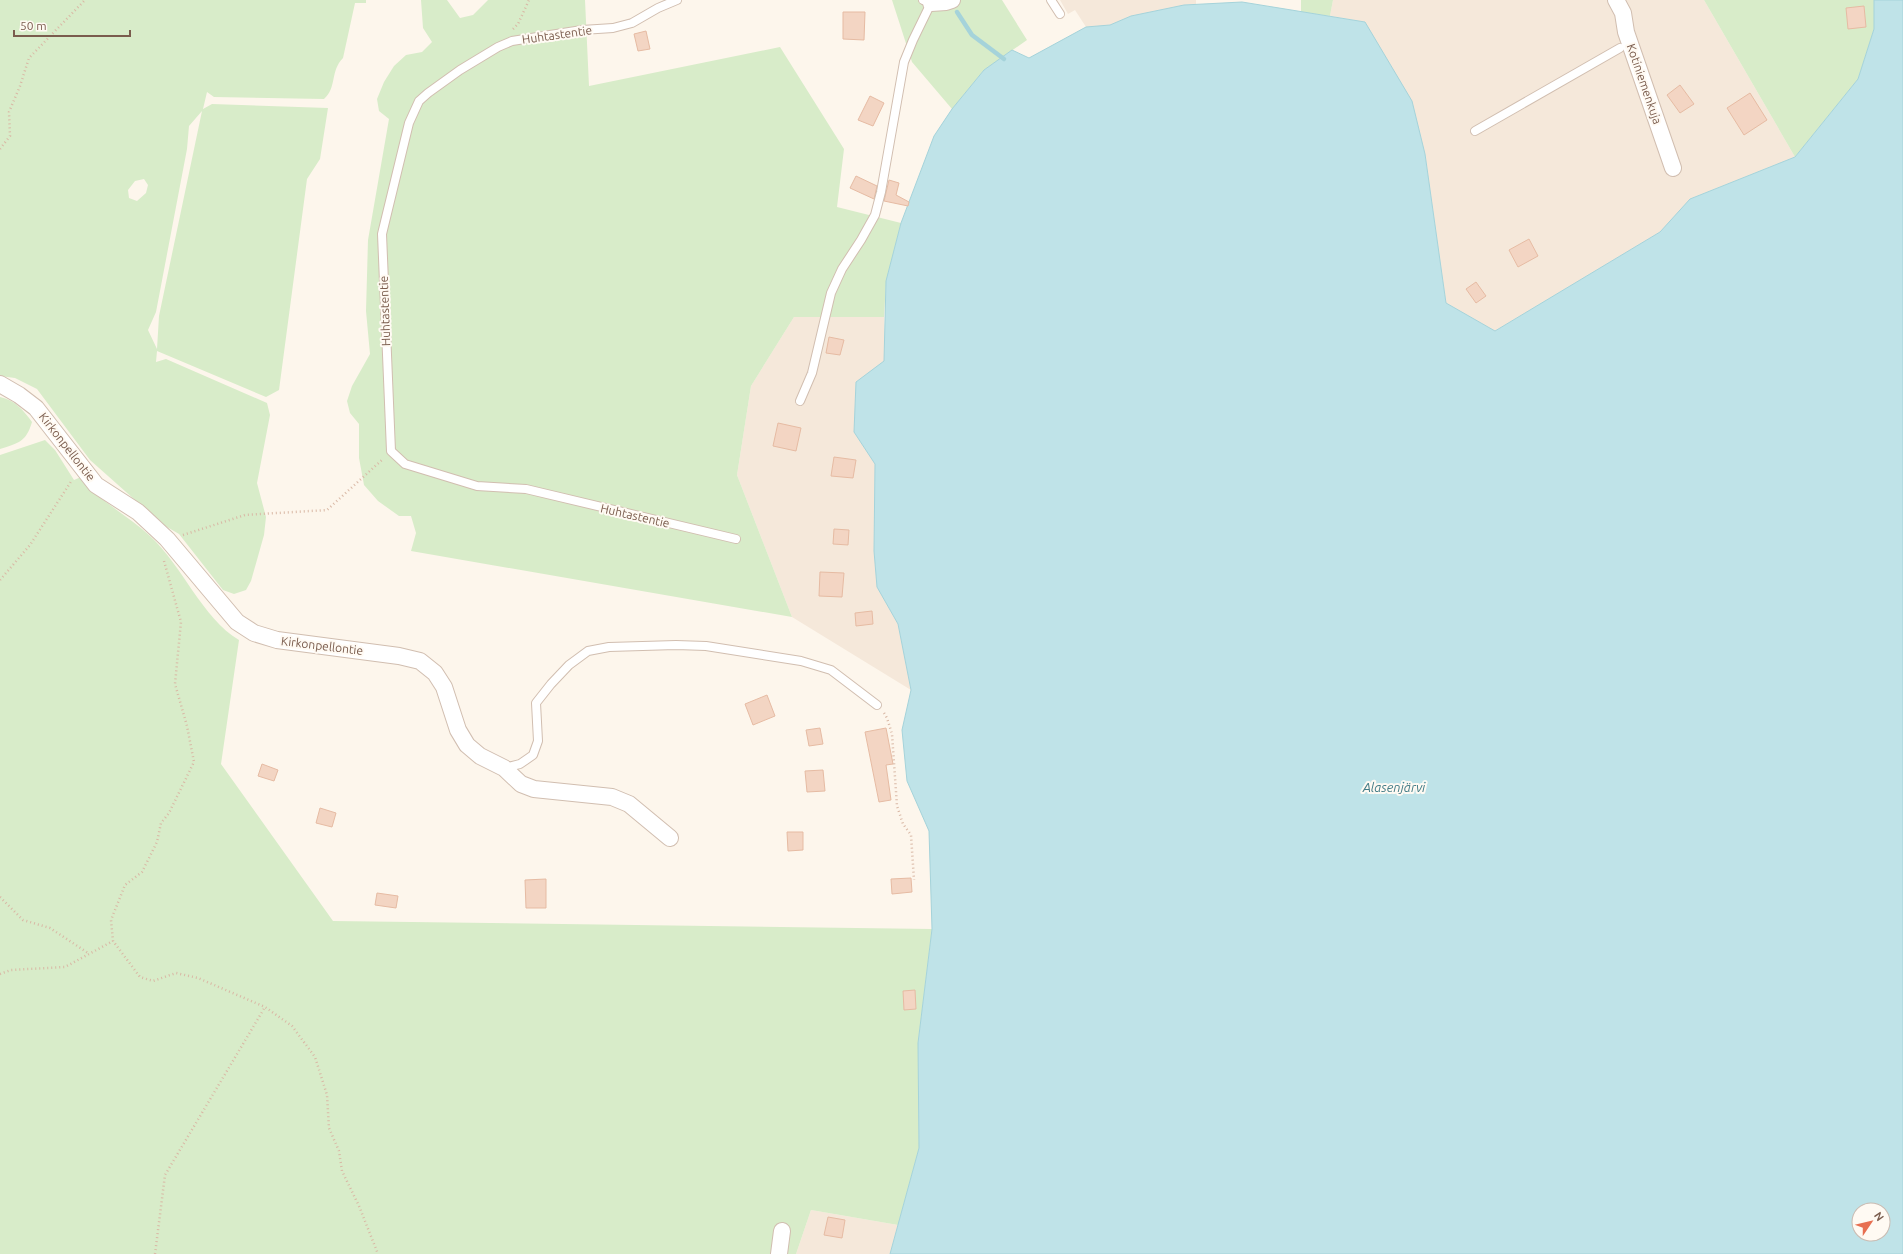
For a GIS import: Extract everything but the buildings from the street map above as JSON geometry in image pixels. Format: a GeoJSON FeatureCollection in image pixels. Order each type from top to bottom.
{"type":"FeatureCollection","features":[{"type":"Feature","properties":{"kind":"street"},"geometry":{"type":"LineString","coordinates":[[927,2],[946,2],[952,0]]}},
{"type":"Feature","properties":{"kind":"street","name":"Kotiniemenkuja"},"geometry":{"type":"LineString","coordinates":[[1616,0],[1622,13],[1626,32],[1673,168]]}},
{"type":"Feature","properties":{"kind":"street","name":"Kirkonpellontie"},"geometry":{"type":"LineString","coordinates":[[0,384],[19,395],[36,408],[96,485],[138,512],[167,539],[237,622],[254,633],[277,640],[399,656],[420,661],[435,673],[444,687],[458,730],[467,745],[480,756],[504,768],[521,784],[534,789],[612,798],[628,804],[670,838]]}},
{"type":"Feature","properties":{"kind":"street"},"geometry":{"type":"LineString","coordinates":[[779,1254],[782,1231]]}},
{"type":"Feature","properties":{"kind":"lane","name":"Huhtastentie"},"geometry":{"type":"LineString","coordinates":[[677,0],[658,8],[632,23],[613,28],[582,30],[522,39],[498,47],[460,70],[428,92],[419,101],[409,123],[398,163],[382,234],[391,451],[405,464],[477,486],[526,489],[736,539]]}},
{"type":"Feature","properties":{"kind":"lane"},"geometry":{"type":"LineString","coordinates":[[1051,0],[1060,14]]}},
{"type":"Feature","properties":{"kind":"lane"},"geometry":{"type":"LineString","coordinates":[[800,401],[812,373],[831,293],[842,269],[875,215],[881,192],[904,62],[927,2]]}},
{"type":"Feature","properties":{"kind":"lane"},"geometry":{"type":"LineString","coordinates":[[1474,131],[1620,48]]}},
{"type":"Feature","properties":{"kind":"lane"},"geometry":{"type":"LineString","coordinates":[[504,768],[520,764],[533,755],[538,742],[536,703],[551,684],[569,665],[588,651],[609,647],[676,645],[706,646],[801,661],[831,670],[877,705]]}},
{"type":"Feature","properties":{"kind":"path"},"geometry":{"type":"LineString","coordinates":[[0,149],[10,136],[9,112],[20,86],[29,58],[84,0]]}},
{"type":"Feature","properties":{"kind":"path"},"geometry":{"type":"LineString","coordinates":[[498,47],[518,24],[529,0]]}},
{"type":"Feature","properties":{"kind":"path"},"geometry":{"type":"LineString","coordinates":[[378,1254],[359,1206],[342,1172],[339,1151],[330,1128],[327,1095],[314,1057],[292,1026],[265,1007],[198,978],[176,973],[153,981],[140,976],[113,941],[111,920],[125,885],[142,872],[157,842],[161,823],[169,813],[194,762],[187,726],[175,684],[181,622],[165,563],[164,549],[167,539],[203,530],[245,515],[327,510],[391,451]]}},
{"type":"Feature","properties":{"kind":"path"},"geometry":{"type":"LineString","coordinates":[[0,580],[30,545],[81,467]]}},
{"type":"Feature","properties":{"kind":"path"},"geometry":{"type":"LineString","coordinates":[[877,705],[888,718],[892,734],[897,806],[903,824],[911,835],[914,880]]}},
{"type":"Feature","properties":{"kind":"path"},"geometry":{"type":"LineString","coordinates":[[1,898],[23,920],[50,928],[88,953]]}},
{"type":"Feature","properties":{"kind":"path"},"geometry":{"type":"LineString","coordinates":[[0,904],[1,898]]}},
{"type":"Feature","properties":{"kind":"path"},"geometry":{"type":"LineString","coordinates":[[0,974],[11,970],[65,967],[88,953],[113,941]]}},
{"type":"Feature","properties":{"kind":"path"},"geometry":{"type":"LineString","coordinates":[[155,1254],[165,1175],[265,1007]]}},
{"type":"Feature","properties":{"kind":"shaded area"},"geometry":{"type":"Polygon","coordinates":[[[1060,0],[1196,0],[1196,4],[1131,16],[1110,25],[1086,27],[1075,10],[1068,14],[1060,0]]]}},
{"type":"Feature","properties":{"kind":"shaded area"},"geometry":{"type":"Polygon","coordinates":[[[1333,0],[1704,0],[1795,157],[1690,199],[1660,232],[1495,331],[1446,303],[1425,154],[1365,22],[1330,16],[1333,0]]]}},
{"type":"Feature","properties":{"kind":"shaded area"},"geometry":{"type":"Polygon","coordinates":[[[794,317],[884,317],[885,361],[856,382],[854,432],[875,464],[874,551],[877,587],[898,624],[911,690],[792,617],[737,475],[751,386],[794,317]]]}},
{"type":"Feature","properties":{"kind":"shaded area"},"geometry":{"type":"Polygon","coordinates":[[[811,1210],[898,1225],[890,1254],[796,1254],[811,1210]]]}},
{"type":"Feature","properties":{"kind":"green space"},"geometry":{"type":"Polygon","coordinates":[[[0,0],[366,0],[366,3],[355,3],[343,58],[336,68],[331,90],[324,99],[214,97],[207,92],[203,109],[212,104],[328,108],[320,159],[307,179],[279,390],[266,397],[157,351],[156,362],[166,359],[267,403],[270,415],[257,483],[266,517],[264,535],[251,581],[246,590],[234,594],[223,590],[179,534],[162,524],[90,460],[37,389],[15,378],[0,376],[0,0]],[[202,111],[189,126],[187,149],[156,312],[148,330],[157,349],[159,316],[202,111]],[[144,179],[135,181],[128,190],[129,198],[137,201],[146,193],[148,185],[144,179]]]}},
{"type":"Feature","properties":{"kind":"green space"},"geometry":{"type":"Polygon","coordinates":[[[421,0],[447,0],[460,18],[473,15],[488,0],[585,0],[589,86],[780,47],[844,149],[837,207],[901,223],[886,282],[884,317],[794,317],[751,386],[737,475],[792,617],[411,551],[416,533],[411,516],[399,516],[378,501],[364,485],[359,458],[359,424],[350,413],[347,401],[352,386],[370,354],[366,311],[368,240],[389,119],[379,111],[377,99],[384,82],[394,66],[406,55],[422,52],[432,42],[423,28],[421,0]]]}},
{"type":"Feature","properties":{"kind":"green space"},"geometry":{"type":"Polygon","coordinates":[[[892,0],[1002,0],[1027,40],[984,70],[952,109],[912,62],[892,0]]]}},
{"type":"Feature","properties":{"kind":"green space"},"geometry":{"type":"Polygon","coordinates":[[[1301,0],[1333,0],[1330,16],[1301,12],[1301,0]]]}},
{"type":"Feature","properties":{"kind":"green space"},"geometry":{"type":"Polygon","coordinates":[[[1704,0],[1874,0],[1874,29],[1858,79],[1795,157],[1704,0]]]}},
{"type":"Feature","properties":{"kind":"green space"},"geometry":{"type":"Polygon","coordinates":[[[0,397],[14,403],[32,422],[30,429],[21,441],[0,449],[0,397]]]}},
{"type":"Feature","properties":{"kind":"green space"},"geometry":{"type":"Polygon","coordinates":[[[45,440],[55,450],[74,480],[81,477],[96,494],[150,536],[172,561],[214,619],[239,640],[221,764],[333,921],[932,929],[918,1043],[919,1148],[898,1225],[811,1210],[796,1254],[0,1254],[0,455],[45,440]]]}},
{"type":"Feature","properties":{"kind":"water","name":"Alasenjärvi"},"geometry":{"type":"Polygon","coordinates":[[[1874,0],[1903,0],[1903,1254],[890,1254],[919,1148],[918,1043],[932,929],[929,831],[907,781],[902,730],[911,690],[898,624],[877,587],[874,551],[875,464],[854,432],[856,382],[884,361],[886,281],[901,223],[934,136],[952,109],[984,70],[1012,50],[1029,58],[1086,27],[1110,25],[1131,16],[1184,5],[1242,2],[1365,22],[1412,101],[1425,154],[1446,303],[1495,331],[1660,232],[1690,199],[1795,157],[1858,79],[1874,29],[1874,0]]]}},
{"type":"Feature","properties":{"kind":"waterway"},"geometry":{"type":"LineString","coordinates":[[957,12],[972,35],[1004,59]]}}]}
